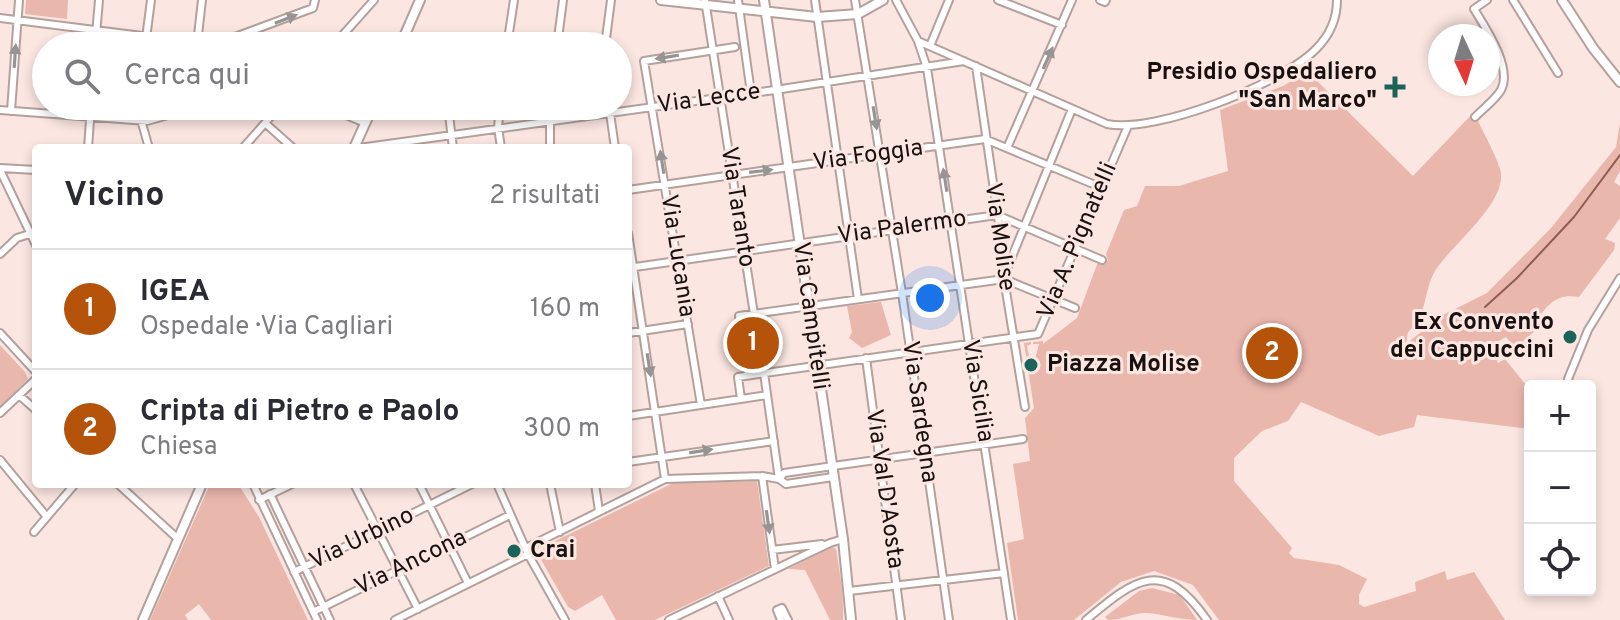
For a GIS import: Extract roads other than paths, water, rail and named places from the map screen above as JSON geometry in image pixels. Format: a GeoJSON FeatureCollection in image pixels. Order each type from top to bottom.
{"type":"FeatureCollection","features":[{"type":"Feature","properties":{"kind":"street"},"geometry":{"type":"LineString","coordinates":[[11,111],[19,0]]}},
{"type":"Feature","properties":{"kind":"street"},"geometry":{"type":"LineString","coordinates":[[97,32],[99,0]]}},
{"type":"Feature","properties":{"kind":"street"},"geometry":{"type":"LineString","coordinates":[[147,32],[151,0]]}},
{"type":"Feature","properties":{"kind":"street"},"geometry":{"type":"LineString","coordinates":[[198,32],[202,0]]}},
{"type":"Feature","properties":{"kind":"street"},"geometry":{"type":"LineString","coordinates":[[251,32],[313,8],[315,0]]}},
{"type":"Feature","properties":{"kind":"street"},"geometry":{"type":"LineString","coordinates":[[348,32],[374,0]]}},
{"type":"Feature","properties":{"kind":"street"},"geometry":{"type":"LineString","coordinates":[[406,32],[420,0]]}},
{"type":"Feature","properties":{"kind":"street"},"geometry":{"type":"LineString","coordinates":[[509,32],[514,0]]}},
{"type":"Feature","properties":{"kind":"street"},"geometry":{"type":"LineString","coordinates":[[559,32],[563,0]]}},
{"type":"Feature","properties":{"kind":"street"},"geometry":{"type":"LineString","coordinates":[[607,32],[611,0]]}},
{"type":"Feature","properties":{"kind":"street"},"geometry":{"type":"LineString","coordinates":[[661,0],[739,4],[765,12],[817,17],[858,14],[883,0]]}},
{"type":"Feature","properties":{"kind":"street","name":"Via Campitelli"},"geometry":{"type":"LineString","coordinates":[[764,0],[843,539],[851,620]]}},
{"type":"Feature","properties":{"kind":"street"},"geometry":{"type":"LineString","coordinates":[[815,0],[858,299]]}},
{"type":"Feature","properties":{"kind":"street","name":"Via Sardegna"},"geometry":{"type":"LineString","coordinates":[[855,0],[902,293],[949,620]]}},
{"type":"Feature","properties":{"kind":"street","name":"Via Sicilia"},"geometry":{"type":"LineString","coordinates":[[896,0],[918,41],[927,68],[1011,620]]}},
{"type":"Feature","properties":{"kind":"street"},"geometry":{"type":"LineString","coordinates":[[930,46],[949,0]]}},
{"type":"Feature","properties":{"kind":"street"},"geometry":{"type":"LineString","coordinates":[[998,0],[1062,25]]}},
{"type":"Feature","properties":{"kind":"street"},"geometry":{"type":"LineString","coordinates":[[1007,148],[1072,0]]}},
{"type":"Feature","properties":{"kind":"street"},"geometry":{"type":"LineString","coordinates":[[1100,0],[1106,0]]}},
{"type":"Feature","properties":{"kind":"street"},"geometry":{"type":"LineString","coordinates":[[918,41],[1107,124],[1128,126],[1157,122],[1270,82],[1317,48],[1334,24],[1337,0]]}},
{"type":"Feature","properties":{"kind":"street"},"geometry":{"type":"LineString","coordinates":[[1475,117],[1502,89],[1504,74],[1495,43],[1474,9],[1487,0]]}},
{"type":"Feature","properties":{"kind":"street"},"geometry":{"type":"LineString","coordinates":[[1513,0],[1558,73]]}},
{"type":"Feature","properties":{"kind":"street"},"geometry":{"type":"LineString","coordinates":[[1562,0],[1593,48],[1620,82]]}},
{"type":"Feature","properties":{"kind":"street","name":"Via Taranto"},"geometry":{"type":"LineString","coordinates":[[706,2],[754,314]]}},
{"type":"Feature","properties":{"kind":"street"},"geometry":{"type":"LineString","coordinates":[[739,4],[751,93]]}},
{"type":"Feature","properties":{"kind":"street"},"geometry":{"type":"LineString","coordinates":[[0,18],[118,32]]}},
{"type":"Feature","properties":{"kind":"street"},"geometry":{"type":"LineString","coordinates":[[712,50],[735,47]]}},
{"type":"Feature","properties":{"kind":"street","name":"Via Lucania"},"geometry":{"type":"LineString","coordinates":[[701,405],[644,61],[712,50]]}},
{"type":"Feature","properties":{"kind":"street","name":"Via Lecce"},"geometry":{"type":"LineString","coordinates":[[632,108],[964,61]]}},
{"type":"Feature","properties":{"kind":"street","name":"Via Molise"},"geometry":{"type":"LineString","coordinates":[[976,66],[1025,407]]}},
{"type":"Feature","properties":{"kind":"street"},"geometry":{"type":"LineString","coordinates":[[1005,275],[1072,109]]}},
{"type":"Feature","properties":{"kind":"street"},"geometry":{"type":"LineString","coordinates":[[0,110],[32,113]]}},
{"type":"Feature","properties":{"kind":"street"},"geometry":{"type":"LineString","coordinates":[[88,144],[90,120]]}},
{"type":"Feature","properties":{"kind":"street"},"geometry":{"type":"LineString","coordinates":[[140,120],[148,144]]}},
{"type":"Feature","properties":{"kind":"street"},"geometry":{"type":"LineString","coordinates":[[247,144],[268,120]]}},
{"type":"Feature","properties":{"kind":"street"},"geometry":{"type":"LineString","coordinates":[[358,120],[365,123]]}},
{"type":"Feature","properties":{"kind":"street"},"geometry":{"type":"LineString","coordinates":[[357,144],[366,120]]}},
{"type":"Feature","properties":{"kind":"street"},"geometry":{"type":"LineString","coordinates":[[449,120],[452,144]]}},
{"type":"Feature","properties":{"kind":"street"},"geometry":{"type":"LineString","coordinates":[[499,120],[500,144]]}},
{"type":"Feature","properties":{"kind":"street","name":"Via Lecce"},"geometry":{"type":"LineString","coordinates":[[405,144],[554,120]]}},
{"type":"Feature","properties":{"kind":"street"},"geometry":{"type":"LineString","coordinates":[[611,120],[614,144]]}},
{"type":"Feature","properties":{"kind":"street"},"geometry":{"type":"LineString","coordinates":[[548,121],[550,144]]}},
{"type":"Feature","properties":{"kind":"street"},"geometry":{"type":"LineString","coordinates":[[265,123],[287,144]]}},
{"type":"Feature","properties":{"kind":"street","name":"Via A. Pignatelli"},"geometry":{"type":"LineString","coordinates":[[1014,338],[1038,334],[1128,126]]}},
{"type":"Feature","properties":{"kind":"street"},"geometry":{"type":"LineString","coordinates":[[985,139],[1100,187]]}},
{"type":"Feature","properties":{"kind":"street","name":"Via Foggia"},"geometry":{"type":"LineString","coordinates":[[632,189],[985,139]]}},
{"type":"Feature","properties":{"kind":"street"},"geometry":{"type":"LineString","coordinates":[[0,254],[17,238],[32,232],[0,172],[32,170]]}},
{"type":"Feature","properties":{"kind":"street","name":"Via Palermo"},"geometry":{"type":"LineString","coordinates":[[632,268],[997,215],[1102,260]]}},
{"type":"Feature","properties":{"kind":"street"},"geometry":{"type":"LineString","coordinates":[[632,273],[657,412],[665,479]]}},
{"type":"Feature","properties":{"kind":"street"},"geometry":{"type":"LineString","coordinates":[[748,375],[739,316],[1005,275],[1075,308]]}},
{"type":"Feature","properties":{"kind":"street"},"geometry":{"type":"LineString","coordinates":[[1568,380],[1588,330],[1620,278]]}},
{"type":"Feature","properties":{"kind":"street"},"geometry":{"type":"LineString","coordinates":[[632,332],[688,324]]}},
{"type":"Feature","properties":{"kind":"street"},"geometry":{"type":"LineString","coordinates":[[0,333],[32,368]]}},
{"type":"Feature","properties":{"kind":"street"},"geometry":{"type":"LineString","coordinates":[[741,399],[738,377],[1014,338]]}},
{"type":"Feature","properties":{"kind":"street","name":"Via Val D'Aosta"},"geometry":{"type":"LineString","coordinates":[[866,358],[901,620]]}},
{"type":"Feature","properties":{"kind":"street"},"geometry":{"type":"LineString","coordinates":[[764,373],[779,479]]}},
{"type":"Feature","properties":{"kind":"street"},"geometry":{"type":"LineString","coordinates":[[0,413],[32,383]]}},
{"type":"Feature","properties":{"kind":"street"},"geometry":{"type":"LineString","coordinates":[[632,415],[767,395]]}},
{"type":"Feature","properties":{"kind":"street"},"geometry":{"type":"LineString","coordinates":[[20,396],[32,406]]}},
{"type":"Feature","properties":{"kind":"street"},"geometry":{"type":"LineString","coordinates":[[779,479],[784,473],[1023,439]]}},
{"type":"Feature","properties":{"kind":"street"},"geometry":{"type":"LineString","coordinates":[[632,461],[774,441]]}},
{"type":"Feature","properties":{"kind":"street"},"geometry":{"type":"LineString","coordinates":[[0,460],[47,517]]}},
{"type":"Feature","properties":{"kind":"street"},"geometry":{"type":"LineString","coordinates":[[762,476],[775,569]]}},
{"type":"Feature","properties":{"kind":"street"},"geometry":{"type":"LineString","coordinates":[[395,620],[665,479],[762,476],[779,479],[786,484],[833,477]]}},
{"type":"Feature","properties":{"kind":"street"},"geometry":{"type":"LineString","coordinates":[[34,532],[72,488]]}},
{"type":"Feature","properties":{"kind":"street"},"geometry":{"type":"LineString","coordinates":[[122,488],[177,538]]}},
{"type":"Feature","properties":{"kind":"street"},"geometry":{"type":"LineString","coordinates":[[143,620],[200,488]]}},
{"type":"Feature","properties":{"kind":"street"},"geometry":{"type":"LineString","coordinates":[[252,488],[317,620]]}},
{"type":"Feature","properties":{"kind":"street"},"geometry":{"type":"LineString","coordinates":[[259,500],[283,488]]}},
{"type":"Feature","properties":{"kind":"street"},"geometry":{"type":"LineString","coordinates":[[356,488],[418,609]]}},
{"type":"Feature","properties":{"kind":"street"},"geometry":{"type":"LineString","coordinates":[[421,488],[468,583]]}},
{"type":"Feature","properties":{"kind":"street","name":"Via Urbino"},"geometry":{"type":"LineString","coordinates":[[294,572],[464,488]]}},
{"type":"Feature","properties":{"kind":"street"},"geometry":{"type":"LineString","coordinates":[[499,488],[527,551],[565,620]]}},
{"type":"Feature","properties":{"kind":"street"},"geometry":{"type":"LineString","coordinates":[[551,488],[560,532]]}},
{"type":"Feature","properties":{"kind":"street"},"geometry":{"type":"LineString","coordinates":[[596,488],[599,511]]}},
{"type":"Feature","properties":{"kind":"street"},"geometry":{"type":"LineString","coordinates":[[270,494],[330,620]]}},
{"type":"Feature","properties":{"kind":"street","name":"Via Ancona"},"geometry":{"type":"LineString","coordinates":[[313,612],[510,515]]}},
{"type":"Feature","properties":{"kind":"street"},"geometry":{"type":"LineString","coordinates":[[669,620],[843,539]]}},
{"type":"Feature","properties":{"kind":"street"},"geometry":{"type":"LineString","coordinates":[[772,550],[830,543]]}},
{"type":"Feature","properties":{"kind":"street"},"geometry":{"type":"LineString","coordinates":[[849,591],[1004,573]]}},
{"type":"Feature","properties":{"kind":"street"},"geometry":{"type":"LineString","coordinates":[[1086,620],[1132,584],[1150,579],[1185,591],[1207,620]]}},
{"type":"Feature","properties":{"kind":"street"},"geometry":{"type":"LineString","coordinates":[[718,596],[729,620]]}},
{"type":"Feature","properties":{"kind":"street"},"geometry":{"type":"LineString","coordinates":[[781,620],[777,610],[782,608],[788,620]]}},
{"type":"Feature","properties":{"kind":"waterway"},"geometry":{"type":"LineString","coordinates":[[1485,307],[1574,217],[1620,155]]}},
{"type":"Feature","properties":{"kind":"place","name":"Presidio Ospedaliero \"San Marco\""},"geometry":{"type":"Point","coordinates":[1395,87]}},
{"type":"Feature","properties":{"kind":"place","name":"Ex Convento dei Cappuccini"},"geometry":{"type":"Point","coordinates":[1570,337]}},
{"type":"Feature","properties":{"kind":"place","name":"IGEA"},"geometry":{"type":"Point","coordinates":[753,343]}},
{"type":"Feature","properties":{"kind":"place","name":"Cripta di Pietro e Paolo"},"geometry":{"type":"Point","coordinates":[1272,353]}},
{"type":"Feature","properties":{"kind":"place","name":"Piazza Molise"},"geometry":{"type":"Point","coordinates":[1031,365]}},
{"type":"Feature","properties":{"kind":"place","name":"Crai"},"geometry":{"type":"Point","coordinates":[514,551]}}]}
